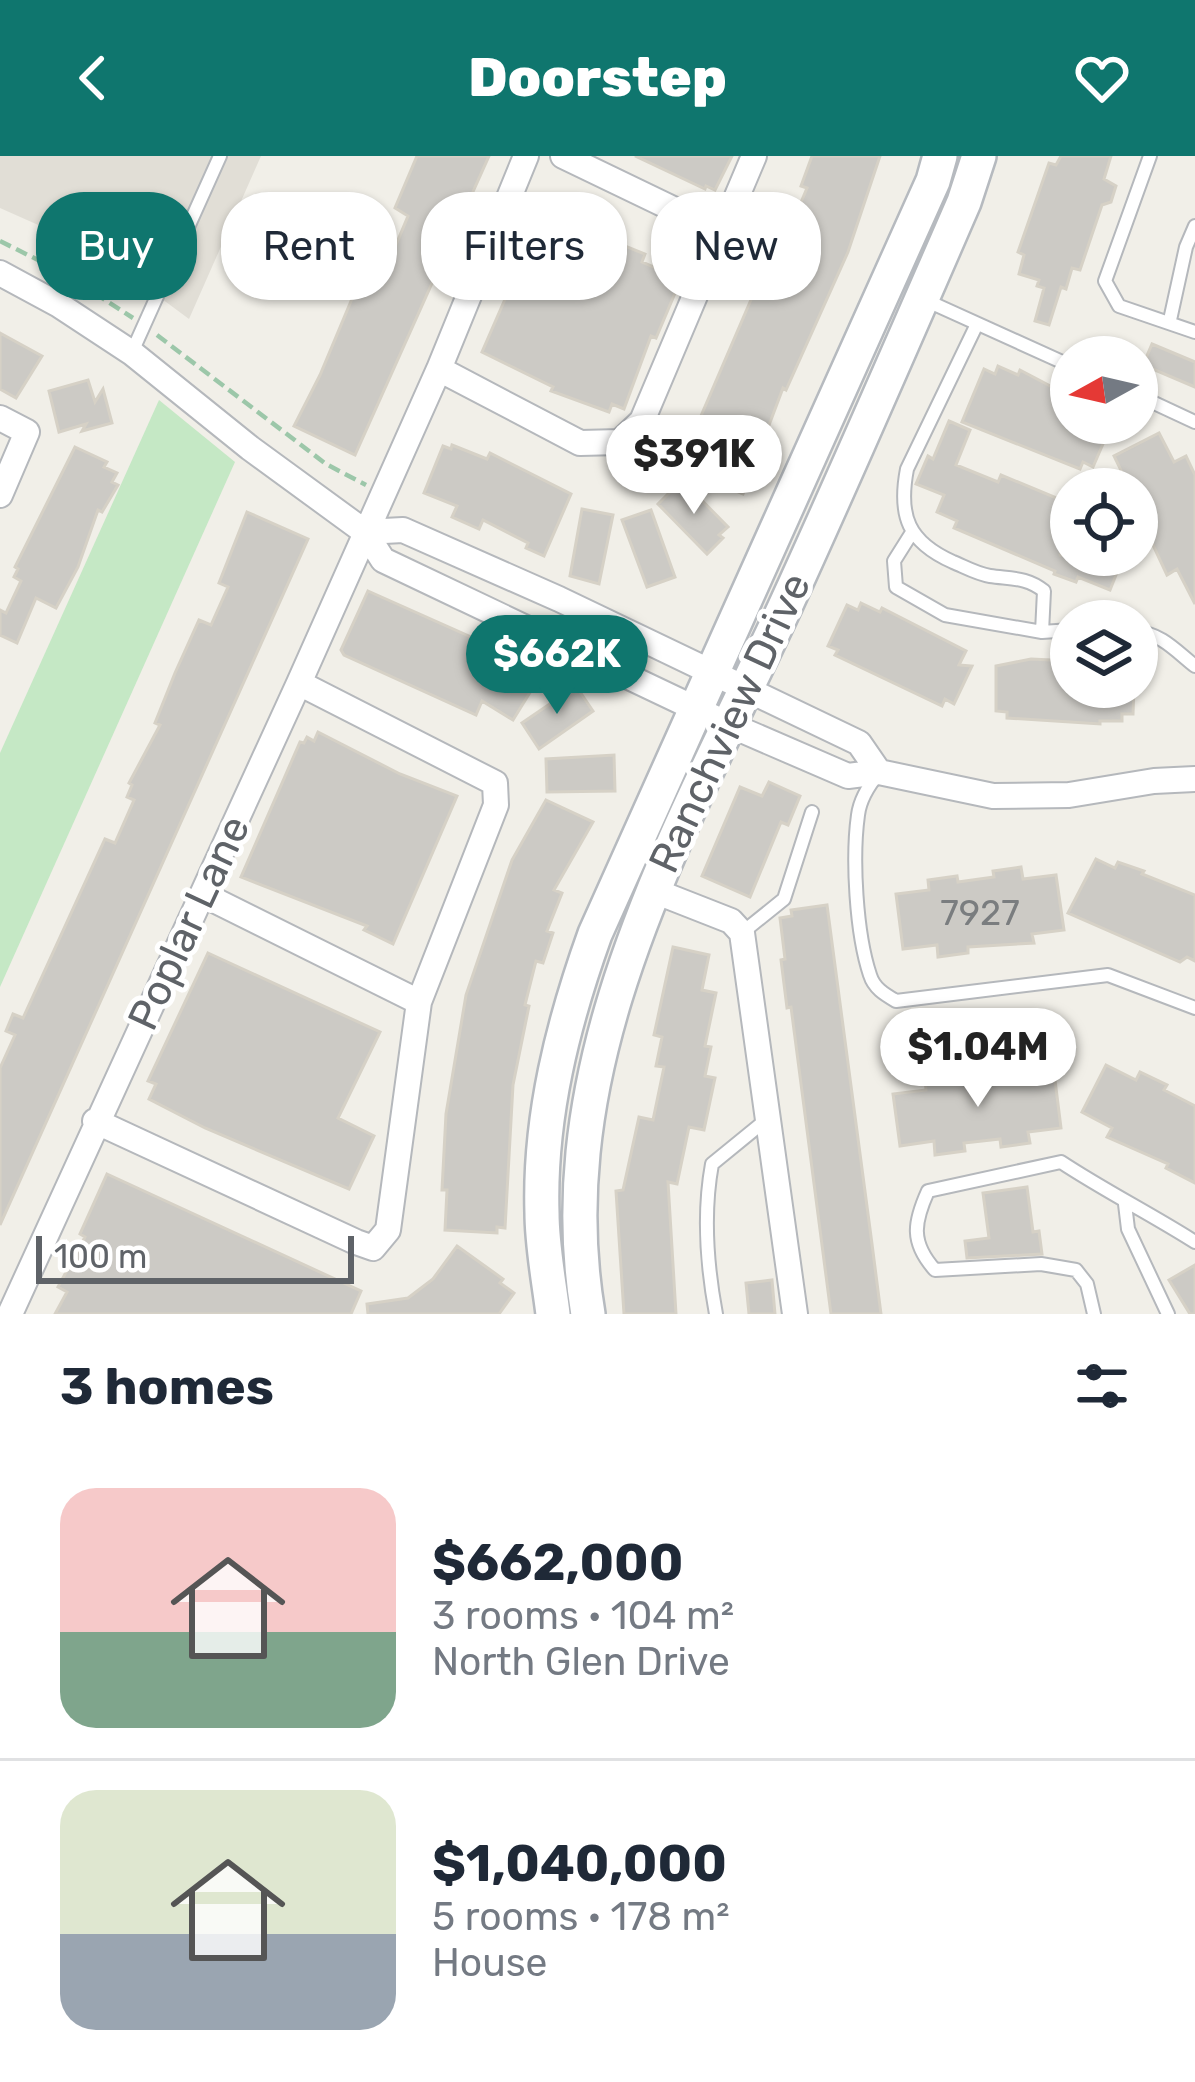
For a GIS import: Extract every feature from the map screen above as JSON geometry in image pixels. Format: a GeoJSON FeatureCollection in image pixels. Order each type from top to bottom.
{"type":"FeatureCollection","features":[{"type":"Feature","properties":{"kind":"street","name":"Poplar Lane"},"geometry":{"type":"LineString","coordinates":[[10,1314],[439,369],[526,156]]}},
{"type":"Feature","properties":{"kind":"street"},"geometry":{"type":"LineString","coordinates":[[563,156],[651,199]]}},
{"type":"Feature","properties":{"kind":"street"},"geometry":{"type":"LineString","coordinates":[[740,192],[754,156]]}},
{"type":"Feature","properties":{"kind":"street","name":"Ranchview Drive"},"geometry":{"type":"LineString","coordinates":[[553,1314],[542,1214],[544,1162],[551,1090],[572,999],[595,934],[933,181],[940,156]]}},
{"type":"Feature","properties":{"kind":"street","name":"Ranchview Drive"},"geometry":{"type":"LineString","coordinates":[[588,1314],[580,1270],[582,1165],[603,1037],[633,935],[922,299],[979,156]]}},
{"type":"Feature","properties":{"kind":"street"},"geometry":{"type":"LineString","coordinates":[[0,273],[132,353],[365,532],[382,560],[848,776],[879,772],[993,796],[1070,795],[1195,778]]}},
{"type":"Feature","properties":{"kind":"street"},"geometry":{"type":"LineString","coordinates":[[439,369],[580,443],[620,442],[642,422],[695,300]]}},
{"type":"Feature","properties":{"kind":"street"},"geometry":{"type":"LineString","coordinates":[[0,418],[27,432],[0,494]]}},
{"type":"Feature","properties":{"kind":"street"},"geometry":{"type":"LineString","coordinates":[[365,532],[403,530],[713,673],[859,743],[879,772]]}},
{"type":"Feature","properties":{"kind":"street"},"geometry":{"type":"LineString","coordinates":[[95,1121],[374,1248],[388,1230],[419,1002],[496,805],[495,783],[299,683]]}},
{"type":"Feature","properties":{"kind":"street"},"geometry":{"type":"LineString","coordinates":[[652,890],[730,921],[742,933],[795,1314]]}},
{"type":"Feature","properties":{"kind":"street"},"geometry":{"type":"LineString","coordinates":[[204,895],[419,1002]]}},
{"type":"Feature","properties":{"kind":"street"},"geometry":{"type":"LineString","coordinates":[[544,1162],[582,1165]]}},
{"type":"Feature","properties":{"kind":"lane"},"geometry":{"type":"LineString","coordinates":[[132,353],[220,156]]}},
{"type":"Feature","properties":{"kind":"lane"},"geometry":{"type":"LineString","coordinates":[[1150,156],[1105,280],[1119,306],[1195,332]]}},
{"type":"Feature","properties":{"kind":"lane"},"geometry":{"type":"LineString","coordinates":[[1170,320],[1195,226]]}},
{"type":"Feature","properties":{"kind":"lane"},"geometry":{"type":"LineString","coordinates":[[922,299],[1050,356]]}},
{"type":"Feature","properties":{"kind":"lane"},"geometry":{"type":"LineString","coordinates":[[977,324],[907,469],[903,491],[911,534],[935,554],[983,575],[1032,580],[1044,591],[1042,632]]}},
{"type":"Feature","properties":{"kind":"lane"},"geometry":{"type":"LineString","coordinates":[[1158,405],[1195,422]]}},
{"type":"Feature","properties":{"kind":"lane"},"geometry":{"type":"LineString","coordinates":[[911,534],[894,561],[896,587],[946,615],[1050,631]]}},
{"type":"Feature","properties":{"kind":"lane"},"geometry":{"type":"LineString","coordinates":[[1158,637],[1195,666]]}},
{"type":"Feature","properties":{"kind":"lane"},"geometry":{"type":"LineString","coordinates":[[879,772],[868,785],[858,812],[858,900],[870,977],[879,991],[896,1001],[1108,975],[1195,1008]]}},
{"type":"Feature","properties":{"kind":"lane"},"geometry":{"type":"LineString","coordinates":[[742,933],[784,898],[812,812]]}},
{"type":"Feature","properties":{"kind":"lane"},"geometry":{"type":"LineString","coordinates":[[716,1314],[707,1190],[712,1164],[769,1117]]}},
{"type":"Feature","properties":{"kind":"lane"},"geometry":{"type":"LineString","coordinates":[[1095,1313],[1087,1284],[1076,1270],[1041,1264],[935,1270],[924,1257],[915,1221],[928,1190],[1061,1162],[1195,1242]]}},
{"type":"Feature","properties":{"kind":"lane"},"geometry":{"type":"LineString","coordinates":[[1125,1204],[1128,1229],[1168,1314]]}},
{"type":"Feature","properties":{"kind":"path"},"geometry":{"type":"LineString","coordinates":[[0,241],[62,272],[144,326],[326,464],[382,494]]}},
{"type":"Feature","properties":{"kind":"shaded area"},"geometry":{"type":"Polygon","coordinates":[[[0,156],[261,156],[245,192],[221,192],[221,247],[189,319],[163,300],[197,300],[197,192],[36,192],[36,224],[0,208],[0,156]]]}},
{"type":"Feature","properties":{"kind":"green space"},"geometry":{"type":"Polygon","coordinates":[[[159,400],[235,462],[0,987],[0,753],[159,400]]]}},
{"type":"Feature","properties":{"kind":"building"},"geometry":{"type":"Polygon","coordinates":[[[417,156],[489,156],[473,192],[421,192],[424,300],[355,455],[294,426],[351,300],[397,300],[397,242],[408,216],[397,209],[417,156]]]}},
{"type":"Feature","properties":{"kind":"building"},"geometry":{"type":"Polygon","coordinates":[[[635,156],[732,156],[715,190],[635,156]]]}},
{"type":"Feature","properties":{"kind":"building"},"geometry":{"type":"Polygon","coordinates":[[[812,156],[880,156],[848,252],[786,390],[783,388],[743,494],[679,467],[752,300],[821,300],[821,192],[805,192],[807,188],[801,186],[812,156]]]}},
{"type":"Feature","properties":{"kind":"building"},"geometry":{"type":"Polygon","coordinates":[[[1061,156],[1111,156],[1104,179],[1116,186],[1111,202],[1102,205],[1080,270],[1072,268],[1066,289],[1061,287],[1049,325],[1035,321],[1044,288],[1037,286],[1039,280],[1019,274],[1024,255],[1018,252],[1049,163],[1056,165],[1061,156]]]}},
{"type":"Feature","properties":{"kind":"building"},"geometry":{"type":"Polygon","coordinates":[[[627,247],[645,254],[642,262],[651,266],[651,300],[672,300],[656,338],[651,336],[624,409],[612,404],[609,412],[551,391],[553,387],[482,352],[505,300],[627,300],[627,247]]]}},
{"type":"Feature","properties":{"kind":"building"},"geometry":{"type":"Polygon","coordinates":[[[0,333],[42,356],[16,398],[0,389],[0,333]]]}},
{"type":"Feature","properties":{"kind":"building"},"geometry":{"type":"Polygon","coordinates":[[[1158,347],[1195,362],[1195,387],[1158,371],[1158,347]]]}},
{"type":"Feature","properties":{"kind":"building"},"geometry":{"type":"Polygon","coordinates":[[[998,366],[1018,375],[1020,370],[1050,386],[1050,444],[1103,444],[1093,467],[1083,462],[1077,468],[962,422],[984,369],[995,374],[998,366]]]}},
{"type":"Feature","properties":{"kind":"building"},"geometry":{"type":"Polygon","coordinates":[[[88,380],[95,402],[103,389],[112,423],[59,432],[49,391],[88,380]]]}},
{"type":"Feature","properties":{"kind":"building"},"geometry":{"type":"Polygon","coordinates":[[[949,421],[970,430],[956,465],[998,482],[1001,475],[1050,495],[1050,569],[954,528],[957,521],[937,512],[944,495],[916,484],[928,456],[933,459],[949,421]]]}},
{"type":"Feature","properties":{"kind":"building"},"geometry":{"type":"Polygon","coordinates":[[[1158,434],[1174,462],[1186,456],[1195,475],[1195,604],[1177,569],[1167,575],[1158,556],[1158,468],[1120,468],[1114,456],[1137,444],[1158,444],[1158,434]]]}},
{"type":"Feature","properties":{"kind":"building"},"geometry":{"type":"Polygon","coordinates":[[[452,445],[487,459],[490,453],[571,494],[544,556],[483,520],[479,529],[452,517],[457,506],[424,493],[443,446],[451,449],[452,445]]]}},
{"type":"Feature","properties":{"kind":"building"},"geometry":{"type":"Polygon","coordinates":[[[75,447],[107,462],[104,467],[117,473],[112,482],[118,485],[102,512],[98,510],[78,567],[56,608],[36,598],[17,643],[0,635],[0,610],[6,613],[21,581],[14,577],[15,567],[75,447]]]}},
{"type":"Feature","properties":{"kind":"building"},"geometry":{"type":"Polygon","coordinates":[[[682,480],[728,527],[707,554],[658,504],[682,480]]]}},
{"type":"Feature","properties":{"kind":"building"},"geometry":{"type":"Polygon","coordinates":[[[582,509],[613,515],[599,584],[570,576],[582,509]]]}},
{"type":"Feature","properties":{"kind":"building"},"geometry":{"type":"Polygon","coordinates":[[[651,510],[675,577],[647,587],[622,520],[651,510]]]}},
{"type":"Feature","properties":{"kind":"building"},"geometry":{"type":"Polygon","coordinates":[[[247,512],[308,539],[0,1225],[0,1068],[15,1035],[6,1031],[13,1014],[23,1018],[105,839],[115,843],[134,800],[127,797],[129,783],[160,725],[155,723],[175,673],[199,620],[211,625],[228,587],[219,583],[247,512]]]}},
{"type":"Feature","properties":{"kind":"building"},"geometry":{"type":"Polygon","coordinates":[[[1060,576],[1116,576],[1110,590],[1078,577],[1076,582],[1060,576]]]}},
{"type":"Feature","properties":{"kind":"building"},"geometry":{"type":"Polygon","coordinates":[[[368,591],[542,673],[513,720],[482,701],[476,715],[344,655],[341,650],[368,591]]]}},
{"type":"Feature","properties":{"kind":"building"},"geometry":{"type":"Polygon","coordinates":[[[861,603],[880,612],[882,608],[966,651],[959,665],[972,666],[954,704],[945,699],[942,706],[835,655],[838,650],[828,646],[847,605],[858,610],[861,603]]]}},
{"type":"Feature","properties":{"kind":"building"},"geometry":{"type":"Polygon","coordinates":[[[1050,660],[1050,708],[1133,708],[1133,714],[1100,724],[1007,718],[1007,712],[996,711],[996,666],[1050,660]]]}},
{"type":"Feature","properties":{"kind":"building"},"geometry":{"type":"Polygon","coordinates":[[[576,686],[593,711],[539,749],[522,723],[576,686]]]}},
{"type":"Feature","properties":{"kind":"building"},"geometry":{"type":"Polygon","coordinates":[[[318,732],[400,774],[457,796],[393,944],[364,930],[367,926],[241,877],[300,742],[307,737],[314,741],[318,732]]]}},
{"type":"Feature","properties":{"kind":"building"},"geometry":{"type":"Polygon","coordinates":[[[614,755],[615,791],[547,792],[546,759],[614,755]]]}},
{"type":"Feature","properties":{"kind":"building"},"geometry":{"type":"Polygon","coordinates":[[[769,782],[800,796],[788,825],[781,822],[750,897],[702,876],[740,787],[762,796],[769,782]]]}},
{"type":"Feature","properties":{"kind":"building"},"geometry":{"type":"Polygon","coordinates":[[[546,800],[593,822],[554,890],[562,893],[547,931],[553,933],[543,963],[536,961],[525,1005],[529,1006],[513,1085],[505,1228],[497,1227],[497,1233],[445,1230],[446,1114],[466,995],[512,860],[546,800]]]}},
{"type":"Feature","properties":{"kind":"building"},"geometry":{"type":"Polygon","coordinates":[[[1096,859],[1115,868],[1118,862],[1144,871],[1142,874],[1195,895],[1195,961],[1187,957],[1180,962],[1068,913],[1096,859]]]}},
{"type":"Feature","properties":{"kind":"building"},"geometry":{"type":"Polygon","coordinates":[[[1021,867],[1023,879],[1056,875],[1064,930],[1032,934],[1034,943],[968,947],[968,953],[938,957],[937,945],[903,949],[896,894],[929,890],[928,880],[994,877],[993,871],[1021,867]]]}},
{"type":"Feature","properties":{"kind":"building"},"geometry":{"type":"Polygon","coordinates":[[[827,905],[881,1314],[831,1314],[791,1007],[787,1008],[780,918],[792,916],[791,910],[827,905]]]}},
{"type":"Feature","properties":{"kind":"building"},"geometry":{"type":"Polygon","coordinates":[[[673,947],[709,955],[702,990],[716,993],[705,1046],[711,1047],[705,1076],[715,1078],[704,1130],[689,1127],[677,1184],[668,1182],[676,1314],[624,1314],[616,1191],[623,1190],[639,1117],[653,1120],[664,1067],[656,1066],[662,1037],[654,1035],[673,947]]]}},
{"type":"Feature","properties":{"kind":"building"},"geometry":{"type":"Polygon","coordinates":[[[208,953],[380,1032],[338,1118],[374,1136],[349,1189],[149,1099],[156,1084],[148,1081],[208,953]]]}},
{"type":"Feature","properties":{"kind":"building"},"geometry":{"type":"Polygon","coordinates":[[[1019,1065],[1020,1076],[1054,1072],[1061,1128],[1028,1132],[1030,1143],[1001,1147],[1000,1139],[964,1143],[965,1151],[935,1155],[934,1141],[900,1146],[893,1094],[926,1090],[925,1078],[956,1074],[957,1081],[991,1076],[990,1069],[1019,1065]]]}},
{"type":"Feature","properties":{"kind":"building"},"geometry":{"type":"Polygon","coordinates":[[[1106,1065],[1136,1080],[1140,1072],[1195,1106],[1195,1183],[1166,1168],[1168,1164],[1107,1137],[1112,1128],[1082,1112],[1106,1065]]]}},
{"type":"Feature","properties":{"kind":"building"},"geometry":{"type":"Polygon","coordinates":[[[107,1174],[361,1291],[351,1314],[55,1314],[67,1292],[58,1287],[85,1237],[80,1234],[107,1174]]]}},
{"type":"Feature","properties":{"kind":"building"},"geometry":{"type":"Polygon","coordinates":[[[1027,1187],[1033,1232],[1039,1231],[1042,1254],[967,1258],[965,1241],[989,1238],[983,1193],[1027,1187]]]}},
{"type":"Feature","properties":{"kind":"building"},"geometry":{"type":"Polygon","coordinates":[[[457,1246],[503,1279],[500,1283],[514,1293],[499,1314],[368,1314],[367,1304],[408,1298],[433,1279],[457,1246]]]}},
{"type":"Feature","properties":{"kind":"building"},"geometry":{"type":"Polygon","coordinates":[[[1195,1265],[1195,1314],[1190,1314],[1169,1280],[1195,1265]]]}},
{"type":"Feature","properties":{"kind":"building"},"geometry":{"type":"Polygon","coordinates":[[[772,1280],[775,1314],[749,1314],[746,1283],[772,1280]]]}}]}
